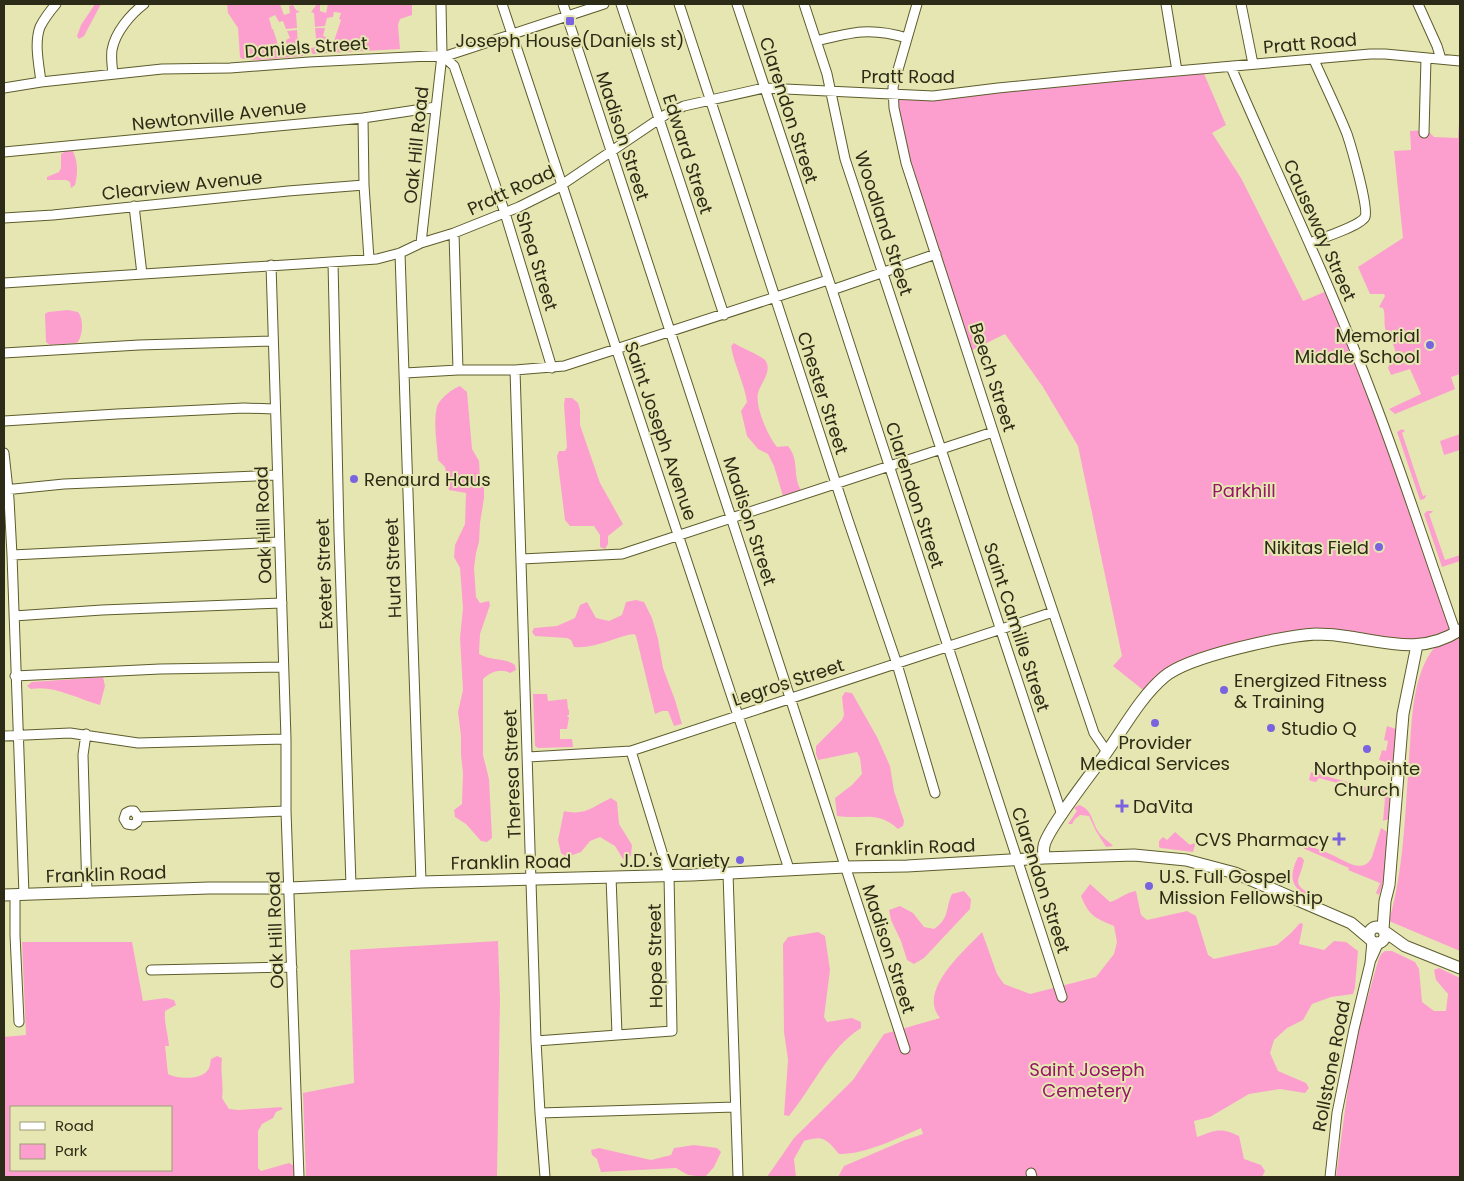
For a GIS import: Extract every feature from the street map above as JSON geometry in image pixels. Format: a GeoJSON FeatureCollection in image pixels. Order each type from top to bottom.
{"type":"FeatureCollection","features":[{"type":"Feature","properties":{"kind":"main road"},"geometry":{"type":"LineString","coordinates":[[1044,858],[1044,845],[1062,815],[1143,700],[1160,680],[1169,673],[1193,661],[1261,644],[1316,634],[1351,637],[1395,645],[1417,645],[1430,643],[1458,631]]}},
{"type":"Feature","properties":{"kind":"main road","name":"Rollstone Road"},"geometry":{"type":"LineString","coordinates":[[1377,935],[1389,885],[1403,714],[1417,645]]}},
{"type":"Feature","properties":{"kind":"main road","name":"Franklin Road"},"geometry":{"type":"LineString","coordinates":[[14,895],[209,888],[290,888],[728,873],[1134,855],[1186,860],[1235,873],[1351,923],[1360,923],[1377,935]]}},
{"type":"Feature","properties":{"kind":"main road"},"geometry":{"type":"LineString","coordinates":[[1377,935],[1460,968]]}},
{"type":"Feature","properties":{"kind":"street"},"geometry":{"type":"LineString","coordinates":[[40,82],[39,31],[42,23],[56,4]]}},
{"type":"Feature","properties":{"kind":"street"},"geometry":{"type":"LineString","coordinates":[[113,74],[112,55],[115,40],[131,17],[144,4]]}},
{"type":"Feature","properties":{"kind":"street","name":"Oak Hill Road"},"geometry":{"type":"LineString","coordinates":[[421,243],[442,55],[441,4]]}},
{"type":"Feature","properties":{"kind":"street","name":"Saint Joseph Avenue"},"geometry":{"type":"LineString","coordinates":[[502,4],[789,870]]}},
{"type":"Feature","properties":{"kind":"street","name":"Madison Street"},"geometry":{"type":"LineString","coordinates":[[563,4],[905,1049]]}},
{"type":"Feature","properties":{"kind":"street","name":"Daniels Street"},"geometry":{"type":"LineString","coordinates":[[4,88],[40,82],[174,68],[230,68],[442,55],[455,53],[604,4]]}},
{"type":"Feature","properties":{"kind":"street","name":"Edward Street"},"geometry":{"type":"LineString","coordinates":[[621,4],[724,315]]}},
{"type":"Feature","properties":{"kind":"street","name":"Chester Street"},"geometry":{"type":"LineString","coordinates":[[679,4],[897,664],[935,793]]}},
{"type":"Feature","properties":{"kind":"street","name":"Clarendon Street"},"geometry":{"type":"LineString","coordinates":[[736,4],[832,290],[888,467],[1062,997]]}},
{"type":"Feature","properties":{"kind":"street","name":"Woodland Street"},"geometry":{"type":"LineString","coordinates":[[804,4],[831,92],[844,152],[942,450]]}},
{"type":"Feature","properties":{"kind":"street","name":"Beech Street"},"geometry":{"type":"LineString","coordinates":[[917,4],[893,94],[894,108],[906,163],[993,432],[1094,733],[1107,752]]}},
{"type":"Feature","properties":{"kind":"street"},"geometry":{"type":"LineString","coordinates":[[1166,4],[1177,71]]}},
{"type":"Feature","properties":{"kind":"street"},"geometry":{"type":"LineString","coordinates":[[1241,4],[1252,64]]}},
{"type":"Feature","properties":{"kind":"street"},"geometry":{"type":"LineString","coordinates":[[1418,4],[1441,59]]}},
{"type":"Feature","properties":{"kind":"street"},"geometry":{"type":"LineString","coordinates":[[816,40],[870,30],[907,38]]}},
{"type":"Feature","properties":{"kind":"street","name":"Pratt Road"},"geometry":{"type":"LineString","coordinates":[[421,243],[454,233],[505,213],[562,185],[659,119],[678,109],[710,99],[764,88],[933,96],[1008,87],[1376,54],[1460,61]]}},
{"type":"Feature","properties":{"kind":"street","name":"Shea Street"},"geometry":{"type":"LineString","coordinates":[[442,55],[454,66],[505,213],[552,368]]}},
{"type":"Feature","properties":{"kind":"street"},"geometry":{"type":"LineString","coordinates":[[1424,133],[1426,58]]}},
{"type":"Feature","properties":{"kind":"street"},"geometry":{"type":"LineString","coordinates":[[1309,243],[1347,228],[1363,220],[1366,215],[1366,208],[1347,136],[1314,60]]}},
{"type":"Feature","properties":{"kind":"street","name":"Causeway Street"},"geometry":{"type":"LineString","coordinates":[[1231,67],[1309,243],[1378,409],[1458,631]]}},
{"type":"Feature","properties":{"kind":"street","name":"Newtonville Avenue"},"geometry":{"type":"LineString","coordinates":[[4,152],[363,118],[436,106]]}},
{"type":"Feature","properties":{"kind":"street"},"geometry":{"type":"LineString","coordinates":[[363,118],[364,185],[369,259]]}},
{"type":"Feature","properties":{"kind":"street","name":"Clearview Avenue"},"geometry":{"type":"LineString","coordinates":[[4,218],[364,185]]}},
{"type":"Feature","properties":{"kind":"street"},"geometry":{"type":"LineString","coordinates":[[134,206],[142,274]]}},
{"type":"Feature","properties":{"kind":"street"},"geometry":{"type":"LineString","coordinates":[[454,233],[458,370]]}},
{"type":"Feature","properties":{"kind":"street"},"geometry":{"type":"LineString","coordinates":[[4,283],[369,259],[400,253],[421,243]]}},
{"type":"Feature","properties":{"kind":"street","name":"Hurd Street"},"geometry":{"type":"LineString","coordinates":[[400,253],[422,882]]}},
{"type":"Feature","properties":{"kind":"street"},"geometry":{"type":"LineString","coordinates":[[832,290],[882,271],[936,254]]}},
{"type":"Feature","properties":{"kind":"street","name":"Exeter Street"},"geometry":{"type":"LineString","coordinates":[[333,262],[339,533],[351,885]]}},
{"type":"Feature","properties":{"kind":"street","name":"Oak Hill Road"},"geometry":{"type":"LineString","coordinates":[[271,265],[286,739],[286,811],[300,1177]]}},
{"type":"Feature","properties":{"kind":"street"},"geometry":{"type":"LineString","coordinates":[[405,373],[458,370],[515,370],[564,366],[828,280]]}},
{"type":"Feature","properties":{"kind":"street"},"geometry":{"type":"LineString","coordinates":[[4,353],[273,341]]}},
{"type":"Feature","properties":{"kind":"street","name":"Theresa Street"},"geometry":{"type":"LineString","coordinates":[[515,370],[536,1040],[545,1177]]}},
{"type":"Feature","properties":{"kind":"street"},"geometry":{"type":"LineString","coordinates":[[4,421],[244,408],[275,409]]}},
{"type":"Feature","properties":{"kind":"street"},"geometry":{"type":"LineString","coordinates":[[522,559],[622,554],[993,432]]}},
{"type":"Feature","properties":{"kind":"street","name":"Saint Camille Street"},"geometry":{"type":"LineString","coordinates":[[942,450],[1062,815]]}},
{"type":"Feature","properties":{"kind":"street"},"geometry":{"type":"LineString","coordinates":[[4,454],[12,555],[15,676],[19,736],[14,895],[19,1022]]}},
{"type":"Feature","properties":{"kind":"street"},"geometry":{"type":"LineString","coordinates":[[6,489],[64,484],[277,475]]}},
{"type":"Feature","properties":{"kind":"street"},"geometry":{"type":"LineString","coordinates":[[12,555],[279,542]]}},
{"type":"Feature","properties":{"kind":"street"},"geometry":{"type":"LineString","coordinates":[[14,616],[102,610],[282,603]]}},
{"type":"Feature","properties":{"kind":"street","name":"Legros Street"},"geometry":{"type":"LineString","coordinates":[[528,757],[631,750],[1053,612]]}},
{"type":"Feature","properties":{"kind":"street"},"geometry":{"type":"LineString","coordinates":[[15,676],[160,669],[283,667]]}},
{"type":"Feature","properties":{"kind":"street"},"geometry":{"type":"LineString","coordinates":[[4,736],[70,732],[138,743],[286,739]]}},
{"type":"Feature","properties":{"kind":"street"},"geometry":{"type":"LineString","coordinates":[[86,734],[83,755],[86,893]]}},
{"type":"Feature","properties":{"kind":"street","name":"Hope Street"},"geometry":{"type":"LineString","coordinates":[[536,1040],[672,1031],[670,875],[631,750]]}},
{"type":"Feature","properties":{"kind":"street"},"geometry":{"type":"LineString","coordinates":[[138,817],[286,811]]}},
{"type":"Feature","properties":{"kind":"street"},"geometry":{"type":"LineString","coordinates":[[728,873],[738,1177]]}},
{"type":"Feature","properties":{"kind":"street"},"geometry":{"type":"LineString","coordinates":[[611,877],[617,1034]]}},
{"type":"Feature","properties":{"kind":"street","name":"Rollstone Road"},"geometry":{"type":"LineString","coordinates":[[1330,1177],[1337,1113],[1370,963],[1370,950],[1377,935]]}},
{"type":"Feature","properties":{"kind":"street"},"geometry":{"type":"LineString","coordinates":[[151,970],[292,967]]}},
{"type":"Feature","properties":{"kind":"street"},"geometry":{"type":"LineString","coordinates":[[540,1113],[735,1107]]}},
{"type":"Feature","properties":{"kind":"green space"},"geometry":{"type":"Polygon","coordinates":[[[95,4],[101,4],[84,36],[79,39],[77,36],[81,25],[95,4]]]}},
{"type":"Feature","properties":{"kind":"green space"},"geometry":{"type":"Polygon","coordinates":[[[227,4],[280,4],[284,15],[290,13],[289,6],[293,5],[300,12],[296,13],[297,28],[286,29],[283,21],[279,22],[275,15],[269,18],[281,50],[287,48],[286,40],[290,38],[287,31],[297,30],[298,47],[304,48],[305,55],[259,60],[242,59],[240,57],[238,28],[228,13],[227,4]]]}},
{"type":"Feature","properties":{"kind":"green space"},"geometry":{"type":"Polygon","coordinates":[[[317,4],[320,4],[320,11],[326,13],[328,4],[412,4],[412,15],[400,19],[398,25],[400,49],[313,54],[311,48],[317,47],[315,28],[325,28],[323,36],[326,37],[325,45],[332,47],[341,20],[339,19],[341,13],[334,12],[333,17],[327,18],[325,26],[315,27],[314,13],[311,12],[317,4]]]}},
{"type":"Feature","properties":{"kind":"green space","name":"Parkhill"},"geometry":{"type":"Polygon","coordinates":[[[1202,69],[1226,125],[1212,133],[1241,178],[1303,301],[1329,290],[1381,416],[1456,633],[1430,643],[1332,635],[1193,661],[1148,694],[1113,666],[1122,656],[1078,446],[1043,387],[1005,334],[968,352],[906,163],[893,94],[901,95],[1202,69]]]}},
{"type":"Feature","properties":{"kind":"green space","name":"Memorial Middle School"},"geometry":{"type":"Polygon","coordinates":[[[1459,123],[1460,374],[1451,377],[1455,389],[1395,414],[1389,409],[1421,394],[1410,369],[1391,375],[1388,368],[1395,351],[1385,328],[1383,308],[1379,307],[1385,296],[1384,294],[1370,294],[1358,267],[1403,238],[1394,151],[1411,150],[1410,131],[1427,130],[1434,137],[1458,138],[1459,123]]]}},
{"type":"Feature","properties":{"kind":"green space"},"geometry":{"type":"Polygon","coordinates":[[[66,151],[73,151],[77,163],[75,185],[71,188],[70,182],[66,180],[47,180],[47,177],[59,172],[61,168],[61,154],[66,151]]]}},
{"type":"Feature","properties":{"kind":"green space"},"geometry":{"type":"Polygon","coordinates":[[[68,310],[78,312],[80,315],[82,328],[79,340],[77,343],[50,345],[46,342],[45,314],[68,310]]]}},
{"type":"Feature","properties":{"kind":"green space"},"geometry":{"type":"Polygon","coordinates":[[[734,343],[763,358],[767,364],[766,376],[758,393],[758,406],[773,442],[777,447],[788,446],[792,452],[798,484],[801,490],[797,493],[783,496],[774,466],[768,454],[758,449],[747,436],[741,411],[747,402],[744,387],[732,353],[731,346],[734,343]]]}},
{"type":"Feature","properties":{"kind":"green space"},"geometry":{"type":"Polygon","coordinates":[[[460,386],[467,392],[472,449],[479,461],[480,478],[484,485],[479,542],[474,568],[476,597],[480,603],[489,601],[490,605],[480,634],[479,654],[512,663],[515,665],[516,670],[510,673],[496,672],[489,674],[483,679],[483,755],[489,779],[492,838],[487,842],[481,841],[466,824],[455,817],[454,810],[462,804],[463,773],[458,712],[463,690],[460,638],[463,608],[460,568],[454,557],[455,545],[465,524],[466,493],[449,490],[445,467],[438,460],[435,420],[440,401],[460,386]]]}},
{"type":"Feature","properties":{"kind":"green space"},"geometry":{"type":"Polygon","coordinates":[[[565,398],[572,398],[578,403],[580,425],[600,483],[623,524],[608,536],[608,544],[605,549],[600,547],[600,535],[594,526],[570,526],[565,520],[557,456],[559,451],[565,451],[567,447],[565,398]]]}},
{"type":"Feature","properties":{"kind":"green space"},"geometry":{"type":"Polygon","coordinates":[[[1402,429],[1405,431],[1402,433],[1423,496],[1427,495],[1424,499],[1420,500],[1397,432],[1402,429]]]}},
{"type":"Feature","properties":{"kind":"green space"},"geometry":{"type":"Polygon","coordinates":[[[1460,434],[1460,450],[1444,455],[1440,441],[1460,434]]]}},
{"type":"Feature","properties":{"kind":"green space"},"geometry":{"type":"Polygon","coordinates":[[[1427,511],[1433,512],[1429,514],[1445,560],[1460,555],[1460,561],[1442,567],[1424,514],[1427,511]]]}},
{"type":"Feature","properties":{"kind":"green space"},"geometry":{"type":"Polygon","coordinates":[[[636,600],[644,602],[652,618],[663,668],[682,724],[674,726],[668,711],[655,714],[634,634],[597,645],[574,647],[571,640],[567,638],[535,636],[532,632],[534,628],[557,626],[575,618],[580,605],[587,602],[596,618],[609,621],[622,615],[626,602],[636,600]]]}},
{"type":"Feature","properties":{"kind":"green space"},"geometry":{"type":"Polygon","coordinates":[[[1460,636],[1460,951],[1389,921],[1401,861],[1412,718],[1416,690],[1424,664],[1431,652],[1440,644],[1460,636]]]}},
{"type":"Feature","properties":{"kind":"green space"},"geometry":{"type":"Polygon","coordinates":[[[103,677],[105,686],[100,705],[57,691],[40,688],[31,689],[27,686],[32,682],[103,677]]]}},
{"type":"Feature","properties":{"kind":"green space"},"geometry":{"type":"Polygon","coordinates":[[[845,692],[852,693],[877,737],[890,766],[894,791],[904,821],[903,826],[898,829],[890,823],[876,818],[837,816],[835,798],[852,785],[862,774],[860,758],[857,752],[818,760],[816,746],[842,720],[844,715],[842,697],[845,692]]]}},
{"type":"Feature","properties":{"kind":"green space"},"geometry":{"type":"Polygon","coordinates":[[[533,694],[547,694],[548,701],[567,699],[569,715],[567,715],[569,717],[567,729],[560,729],[560,739],[572,739],[573,747],[538,748],[535,746],[533,694]]]}},
{"type":"Feature","properties":{"kind":"green space"},"geometry":{"type":"Polygon","coordinates":[[[1387,726],[1396,729],[1392,774],[1389,777],[1383,774],[1386,762],[1379,760],[1382,750],[1386,751],[1388,741],[1384,740],[1387,726]]]}},
{"type":"Feature","properties":{"kind":"green space"},"geometry":{"type":"Polygon","coordinates":[[[1311,772],[1380,791],[1388,790],[1391,793],[1388,819],[1383,821],[1385,799],[1381,795],[1319,778],[1316,782],[1311,781],[1309,780],[1311,772]]]}},
{"type":"Feature","properties":{"kind":"green space"},"geometry":{"type":"Polygon","coordinates":[[[611,798],[617,802],[619,824],[632,845],[631,856],[623,859],[615,846],[600,837],[590,841],[581,852],[567,857],[561,853],[558,840],[564,811],[583,811],[611,798]]]}},
{"type":"Feature","properties":{"kind":"green space"},"geometry":{"type":"Polygon","coordinates":[[[1079,805],[1087,809],[1099,833],[1113,846],[1106,847],[1089,816],[1080,815],[1072,824],[1068,824],[1077,811],[1074,808],[1079,805]]]}},
{"type":"Feature","properties":{"kind":"green space"},"geometry":{"type":"Polygon","coordinates":[[[1381,828],[1387,833],[1384,879],[1379,895],[1376,893],[1380,883],[1305,849],[1299,843],[1358,866],[1368,863],[1372,857],[1381,828]]]}},
{"type":"Feature","properties":{"kind":"green space"},"geometry":{"type":"Polygon","coordinates":[[[1175,832],[1190,845],[1194,843],[1193,852],[1159,847],[1159,841],[1163,837],[1167,840],[1175,832]]]}},
{"type":"Feature","properties":{"kind":"green space"},"geometry":{"type":"Polygon","coordinates":[[[1298,857],[1304,860],[1298,881],[1299,885],[1315,898],[1301,892],[1294,883],[1292,878],[1298,857]]]}},
{"type":"Feature","properties":{"kind":"green space","name":"Saint Joseph Cemetery"},"geometry":{"type":"Polygon","coordinates":[[[1090,884],[1110,902],[1136,891],[1141,915],[1147,920],[1187,911],[1196,916],[1208,955],[1214,959],[1277,945],[1300,923],[1303,924],[1299,944],[1324,950],[1334,941],[1346,942],[1358,951],[1353,994],[1331,997],[1312,1004],[1303,1020],[1287,1028],[1274,1040],[1270,1053],[1278,1071],[1306,1083],[1309,1088],[1305,1093],[1280,1089],[1249,1094],[1210,1117],[1194,1121],[1197,1137],[1218,1130],[1227,1131],[1239,1136],[1244,1159],[1261,1165],[1265,1171],[1262,1177],[838,1177],[844,1166],[923,1134],[921,1128],[881,1145],[849,1154],[839,1154],[824,1140],[816,1138],[804,1141],[794,1159],[796,1177],[767,1177],[794,1138],[853,1080],[884,1034],[940,1018],[934,1007],[934,996],[938,984],[955,960],[982,932],[997,974],[1004,984],[1030,994],[1096,977],[1114,954],[1117,942],[1114,926],[1093,916],[1084,903],[1081,896],[1090,884]]]}},
{"type":"Feature","properties":{"kind":"green space"},"geometry":{"type":"Polygon","coordinates":[[[964,891],[971,899],[970,909],[924,958],[914,964],[907,960],[891,920],[889,910],[900,906],[913,913],[924,927],[934,929],[943,921],[952,894],[964,891]]]}},
{"type":"Feature","properties":{"kind":"green space"},"geometry":{"type":"Polygon","coordinates":[[[818,932],[825,936],[830,970],[824,1017],[827,1022],[852,1018],[861,1022],[861,1028],[839,1046],[830,1057],[789,1116],[784,1115],[788,1060],[784,1032],[783,944],[788,937],[818,932]]]}},
{"type":"Feature","properties":{"kind":"green space"},"geometry":{"type":"Polygon","coordinates":[[[498,941],[500,999],[497,1177],[306,1177],[303,1093],[354,1083],[350,950],[498,941]]]}},
{"type":"Feature","properties":{"kind":"green space"},"geometry":{"type":"Polygon","coordinates":[[[22,942],[132,942],[143,1001],[166,998],[174,1000],[176,1005],[165,1011],[169,1046],[165,1046],[168,1074],[182,1078],[199,1076],[208,1070],[211,1059],[217,1056],[222,1058],[222,1098],[229,1109],[281,1107],[283,1109],[276,1112],[273,1118],[262,1124],[258,1131],[258,1168],[261,1171],[289,1163],[295,1166],[296,1177],[4,1177],[4,1037],[26,1035],[22,942]]]}},
{"type":"Feature","properties":{"kind":"green space"},"geometry":{"type":"Polygon","coordinates":[[[1385,951],[1392,951],[1415,962],[1419,969],[1422,1002],[1434,1011],[1446,1011],[1448,994],[1436,980],[1434,970],[1439,968],[1460,978],[1460,1177],[1336,1177],[1353,1050],[1378,961],[1381,954],[1385,951]]]}},
{"type":"Feature","properties":{"kind":"green space"},"geometry":{"type":"Polygon","coordinates":[[[694,1145],[717,1148],[721,1152],[714,1167],[705,1177],[688,1175],[676,1168],[601,1172],[597,1159],[592,1155],[591,1150],[599,1148],[651,1160],[671,1155],[674,1148],[694,1145]]]}},
{"type":"Feature","properties":{"kind":"place","name":"Joseph House(Daniels st)"},"geometry":{"type":"Point","coordinates":[570,21]}},
{"type":"Feature","properties":{"kind":"place","name":"Memorial Middle School"},"geometry":{"type":"Point","coordinates":[1430,345]}},
{"type":"Feature","properties":{"kind":"place","name":"Renaurd Haus"},"geometry":{"type":"Point","coordinates":[354,479]}},
{"type":"Feature","properties":{"kind":"place","name":"Nikitas Field"},"geometry":{"type":"Point","coordinates":[1379,547]}},
{"type":"Feature","properties":{"kind":"place","name":"Energized Fitness & Training"},"geometry":{"type":"Point","coordinates":[1224,690]}},
{"type":"Feature","properties":{"kind":"place","name":"Provider Medical Services"},"geometry":{"type":"Point","coordinates":[1155,723]}},
{"type":"Feature","properties":{"kind":"place","name":"Studio Q"},"geometry":{"type":"Point","coordinates":[1271,728]}},
{"type":"Feature","properties":{"kind":"place","name":"Northpointe Church"},"geometry":{"type":"Point","coordinates":[1367,749]}},
{"type":"Feature","properties":{"kind":"place","name":"DaVita"},"geometry":{"type":"Point","coordinates":[1122,806]}},
{"type":"Feature","properties":{"kind":"place","name":"CVS Pharmacy"},"geometry":{"type":"Point","coordinates":[1339,839]}},
{"type":"Feature","properties":{"kind":"place","name":"J.D.'s Variety"},"geometry":{"type":"Point","coordinates":[740,860]}},
{"type":"Feature","properties":{"kind":"place","name":"U.S. Full Gospel Mission Fellowship"},"geometry":{"type":"Point","coordinates":[1149,886]}}]}
